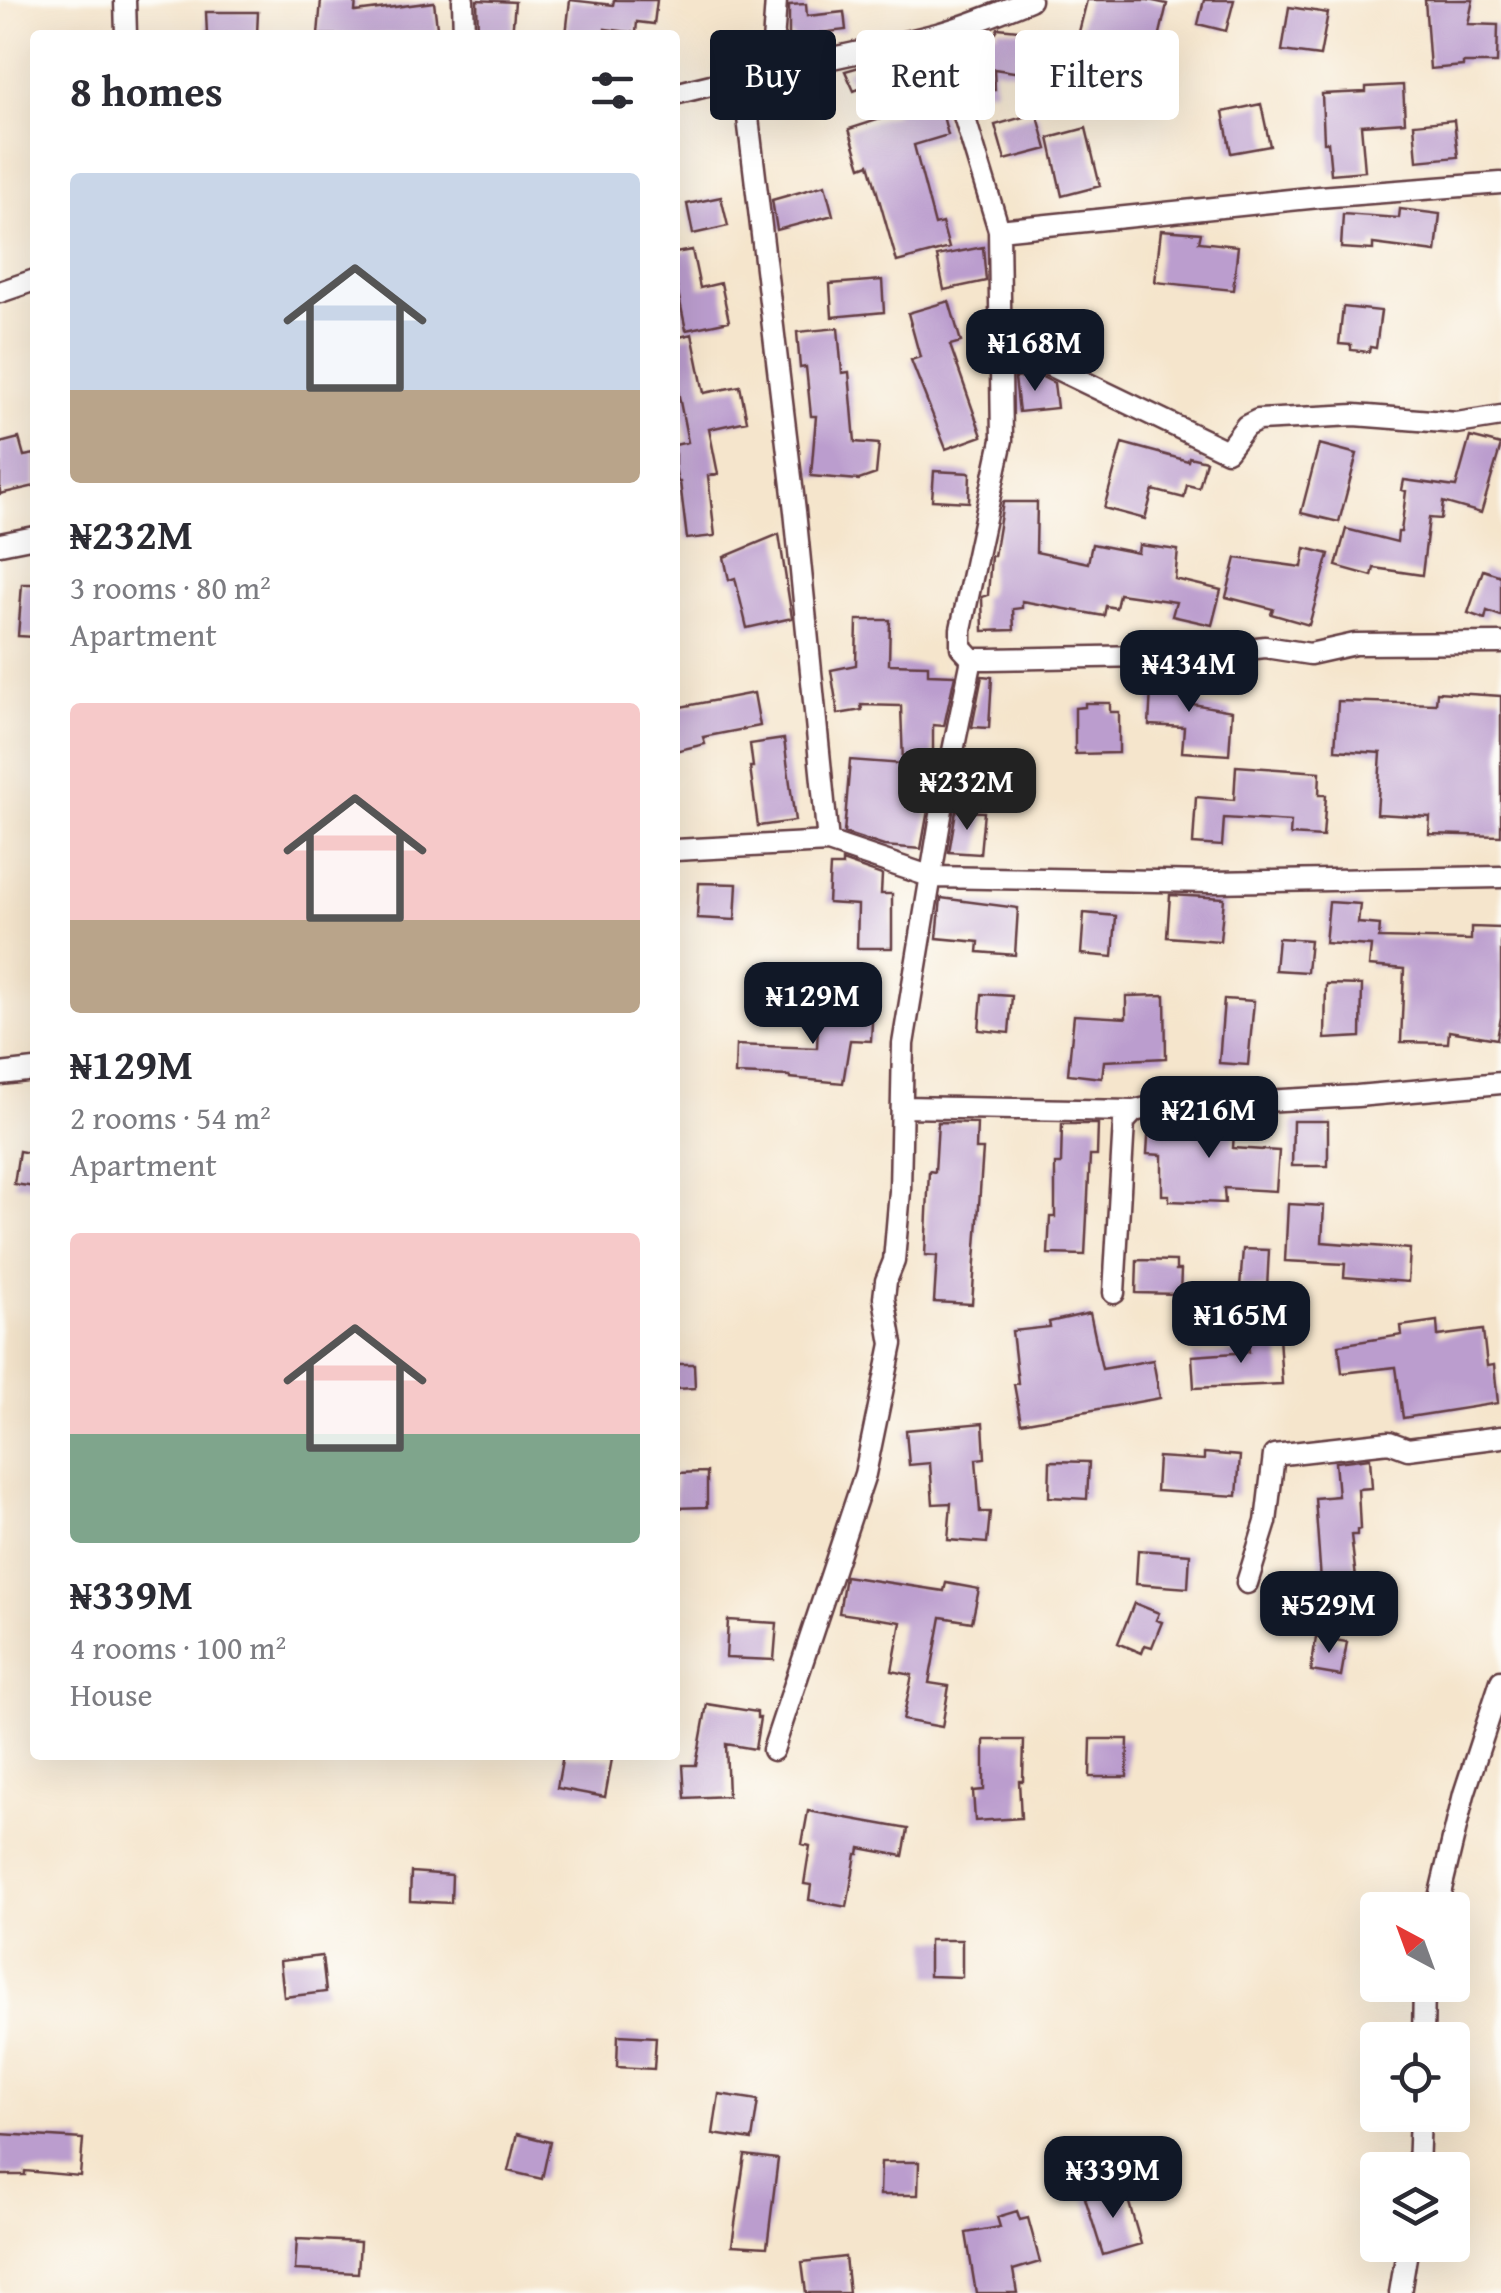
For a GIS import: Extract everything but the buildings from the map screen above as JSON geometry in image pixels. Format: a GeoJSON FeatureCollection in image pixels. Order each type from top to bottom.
{"type":"FeatureCollection","features":[{"type":"Feature","properties":{"kind":"street"},"geometry":{"type":"LineString","coordinates":[[125,0],[126,30]]}},
{"type":"Feature","properties":{"kind":"street"},"geometry":{"type":"LineString","coordinates":[[463,0],[464,30]]}},
{"type":"Feature","properties":{"kind":"street"},"geometry":{"type":"LineString","coordinates":[[774,30],[776,0]]}},
{"type":"Feature","properties":{"kind":"street"},"geometry":{"type":"LineString","coordinates":[[947,30],[984,8],[1030,0]]}},
{"type":"Feature","properties":{"kind":"street"},"geometry":{"type":"LineString","coordinates":[[680,93],[710,85]]}},
{"type":"Feature","properties":{"kind":"street"},"geometry":{"type":"LineString","coordinates":[[748,120],[795,511],[828,842]]}},
{"type":"Feature","properties":{"kind":"street"},"geometry":{"type":"LineString","coordinates":[[966,120],[999,230],[1001,342],[1002,440],[961,629],[961,647],[972,659],[1195,655],[1265,646],[1310,654],[1355,644],[1501,643]]}},
{"type":"Feature","properties":{"kind":"street"},"geometry":{"type":"LineString","coordinates":[[999,230],[1319,197],[1501,183]]}},
{"type":"Feature","properties":{"kind":"street"},"geometry":{"type":"LineString","coordinates":[[0,292],[30,282]]}},
{"type":"Feature","properties":{"kind":"street"},"geometry":{"type":"LineString","coordinates":[[1001,342],[1227,450],[1246,426],[1258,420],[1355,414],[1456,423],[1501,416]]}},
{"type":"Feature","properties":{"kind":"street"},"geometry":{"type":"LineString","coordinates":[[0,544],[30,538]]}},
{"type":"Feature","properties":{"kind":"street"},"geometry":{"type":"LineString","coordinates":[[773,1750],[865,1474],[892,1344],[884,1298],[894,1261],[902,1044],[946,784],[972,659]]}},
{"type":"Feature","properties":{"kind":"street"},"geometry":{"type":"LineString","coordinates":[[680,850],[828,842],[932,876],[1212,882],[1501,877]]}},
{"type":"Feature","properties":{"kind":"street"},"geometry":{"type":"LineString","coordinates":[[0,1074],[30,1071]]}},
{"type":"Feature","properties":{"kind":"street"},"geometry":{"type":"LineString","coordinates":[[902,1107],[1134,1111],[1501,1082]]}},
{"type":"Feature","properties":{"kind":"street"},"geometry":{"type":"LineString","coordinates":[[1114,1293],[1124,1122],[1134,1111]]}},
{"type":"Feature","properties":{"kind":"street"},"geometry":{"type":"LineString","coordinates":[[1247,1583],[1266,1522],[1274,1455],[1389,1442],[1408,1449],[1501,1437]]}},
{"type":"Feature","properties":{"kind":"street"},"geometry":{"type":"LineString","coordinates":[[1440,1892],[1464,1794],[1501,1681]]}},
{"type":"Feature","properties":{"kind":"street"},"geometry":{"type":"LineString","coordinates":[[1400,2293],[1405,2262]]}}]}
